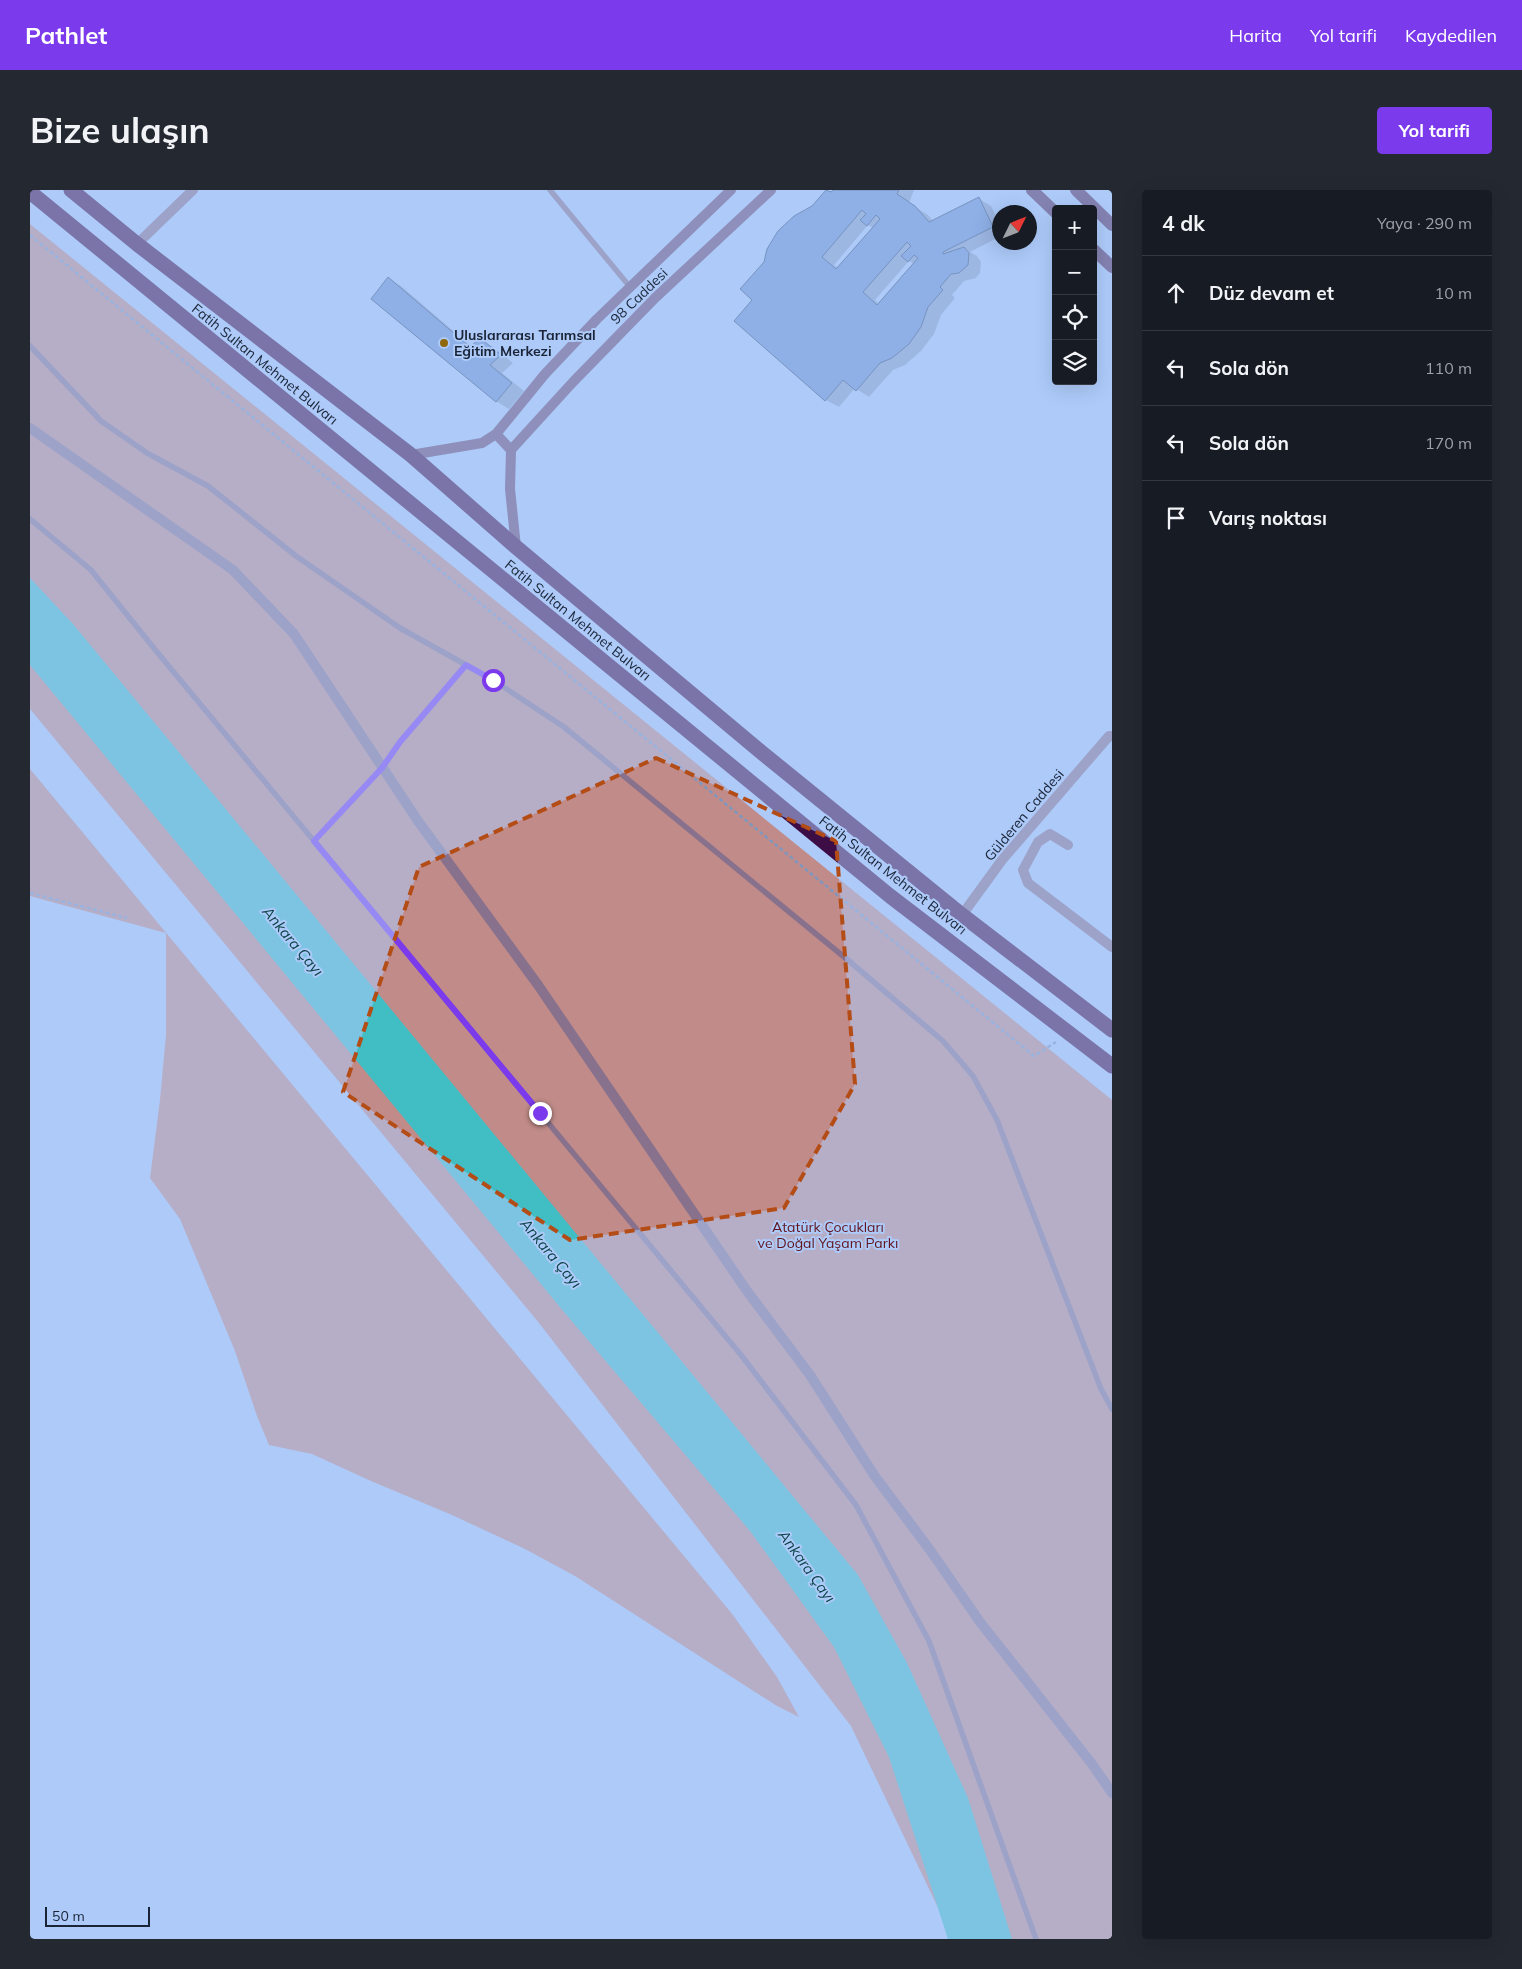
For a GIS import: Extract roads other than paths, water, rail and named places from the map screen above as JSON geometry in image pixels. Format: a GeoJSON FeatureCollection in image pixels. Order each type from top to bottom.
{"type":"FeatureCollection","features":[{"type":"Feature","properties":{"kind":"highway","name":"Fatih Sultan Mehmet Bulvarı"},"geometry":{"type":"LineString","coordinates":[[70,190],[137,244],[411,455],[516,547],[742,737],[962,915],[1112,1030]]}},
{"type":"Feature","properties":{"kind":"highway","name":"Fatih Sultan Mehmet Bulvarı"},"geometry":{"type":"LineString","coordinates":[[30,192],[890,896],[1112,1066]]}},
{"type":"Feature","properties":{"kind":"main road","name":"98 Caddesi"},"geometry":{"type":"LineString","coordinates":[[411,455],[482,443],[496,434],[545,374],[597,319],[731,190]]}},
{"type":"Feature","properties":{"kind":"main road","name":"98 Caddesi"},"geometry":{"type":"LineString","coordinates":[[511,450],[573,382],[656,298],[771,190]]}},
{"type":"Feature","properties":{"kind":"main road"},"geometry":{"type":"LineString","coordinates":[[1032,190],[1052,209]]}},
{"type":"Feature","properties":{"kind":"main road"},"geometry":{"type":"LineString","coordinates":[[1076,190],[1112,225]]}},
{"type":"Feature","properties":{"kind":"main road"},"geometry":{"type":"LineString","coordinates":[[1094,250],[1112,267]]}},
{"type":"Feature","properties":{"kind":"main road"},"geometry":{"type":"LineString","coordinates":[[496,434],[511,450],[510,489],[516,547]]}},
{"type":"Feature","properties":{"kind":"street"},"geometry":{"type":"LineString","coordinates":[[137,244],[193,190]]}},
{"type":"Feature","properties":{"kind":"street"},"geometry":{"type":"LineString","coordinates":[[30,428],[233,570],[294,634],[418,821],[538,985],[747,1291],[810,1375],[874,1475],[930,1550],[980,1622],[1092,1764],[1112,1793]]}},
{"type":"Feature","properties":{"kind":"street","name":"Gülderen Caddesi"},"geometry":{"type":"LineString","coordinates":[[962,915],[1002,860],[1110,736]]}},
{"type":"Feature","properties":{"kind":"street"},"geometry":{"type":"LineString","coordinates":[[1068,844],[1050,834],[1038,842],[1023,870],[1028,883],[1112,947]]}},
{"type":"Feature","properties":{"kind":"lane"},"geometry":{"type":"LineString","coordinates":[[550,190],[630,287]]}},
{"type":"Feature","properties":{"kind":"lane"},"geometry":{"type":"LineString","coordinates":[[30,346],[101,421],[147,453],[208,486],[296,556],[400,628],[466,665],[564,727],[849,961],[943,1041],[973,1076],[998,1120],[1101,1389],[1112,1410]]}},
{"type":"Feature","properties":{"kind":"lane"},"geometry":{"type":"LineString","coordinates":[[30,519],[91,570],[741,1355],[856,1505],[929,1641],[1036,1939]]}},
{"type":"Feature","properties":{"kind":"water","name":"Ankara Çayı"},"geometry":{"type":"Polygon","coordinates":[[[30,578],[73,624],[858,1575],[907,1663],[968,1798],[1012,1939],[948,1939],[889,1757],[834,1647],[750,1531],[564,1312],[30,665],[30,578]]]}},
{"type":"Feature","properties":{"kind":"place","name":"Uluslararası Tarımsal Eğitim Merkezi"},"geometry":{"type":"Point","coordinates":[444,343]}},
{"type":"Feature","properties":{"kind":"park label","name":"Atatürk Çocukları ve Doğal Yaşam Parkı"},"geometry":{"type":"Point","coordinates":[828,1236]}}]}
